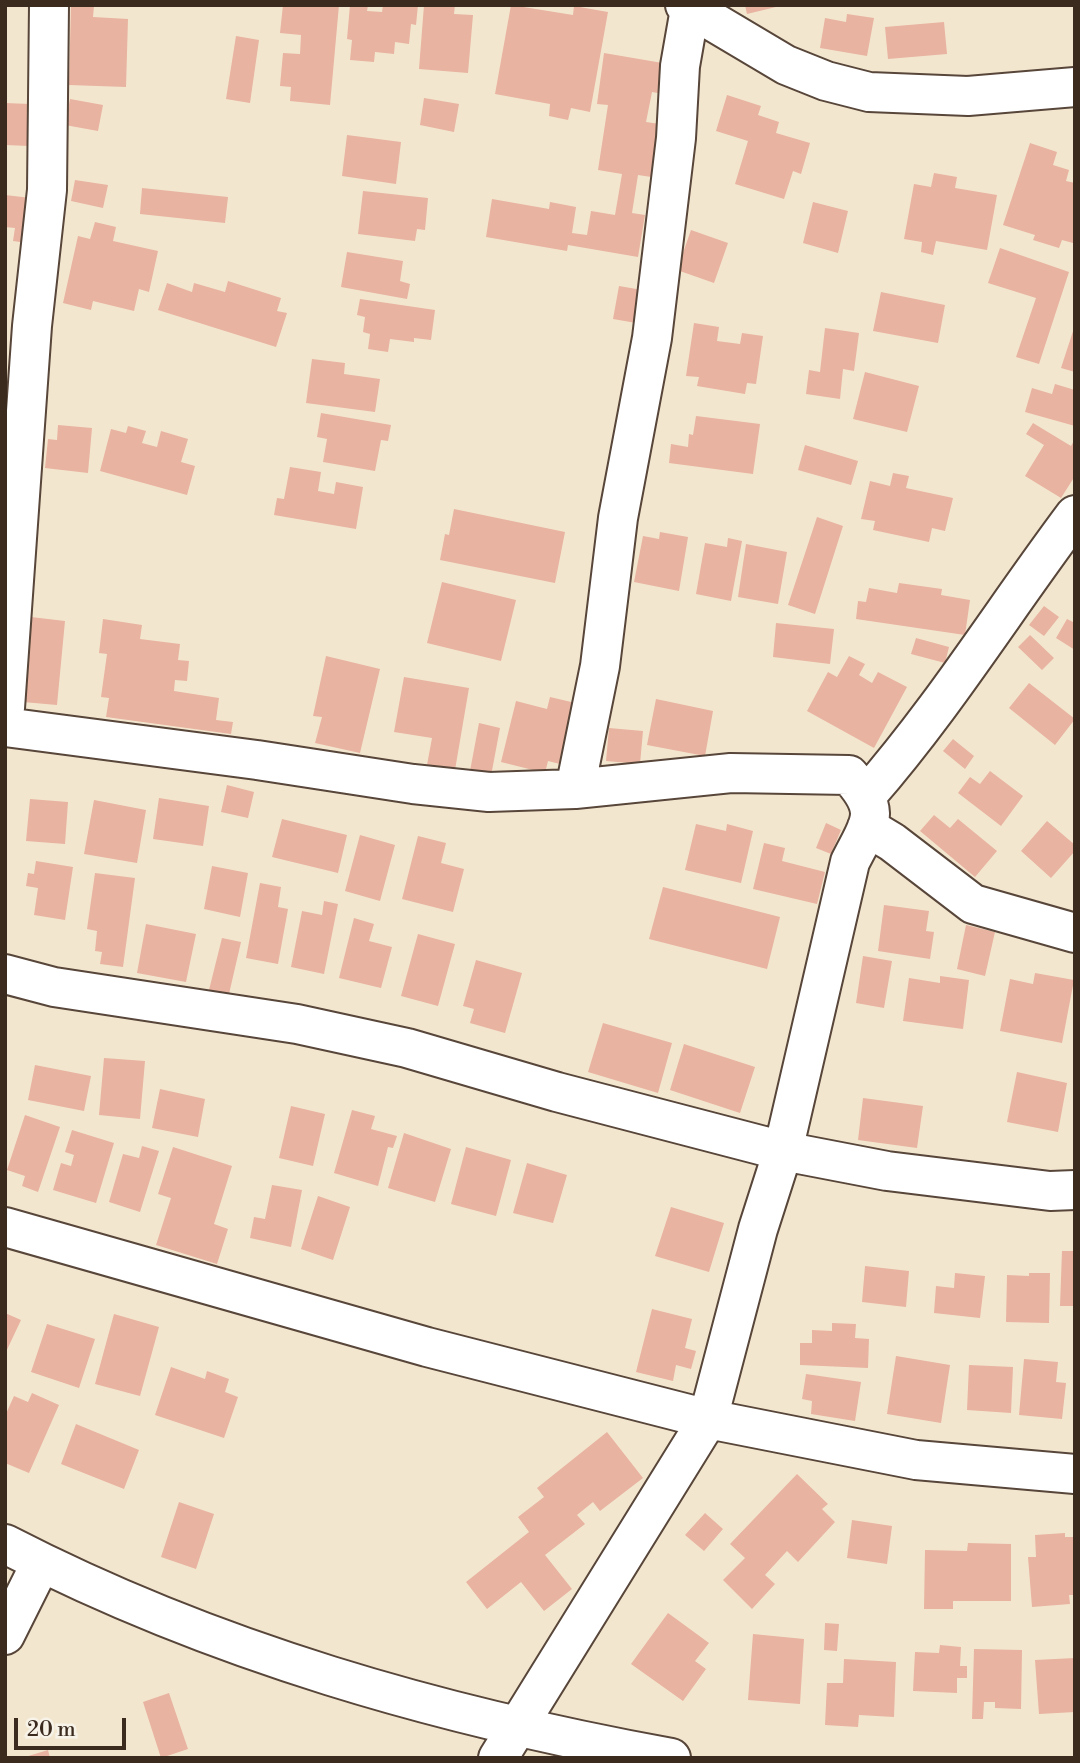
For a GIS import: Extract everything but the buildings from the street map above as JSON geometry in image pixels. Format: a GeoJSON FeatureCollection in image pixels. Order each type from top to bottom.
{"type":"FeatureCollection","features":[{"type":"Feature","properties":{"kind":"street"},"geometry":{"type":"LineString","coordinates":[[5,708],[32,326],[47,190],[49,5]]}},
{"type":"Feature","properties":{"kind":"street"},"geometry":{"type":"LineString","coordinates":[[575,789],[600,666],[618,517],[652,338],[676,138],[680,66],[688,7],[786,65],[825,81],[869,92],[968,96],[1075,87]]}},
{"type":"Feature","properties":{"kind":"street"},"geometry":{"type":"LineString","coordinates":[[506,1742],[708,1419],[758,1229],[783,1151],[849,862],[867,811],[891,767],[1075,515]]}},
{"type":"Feature","properties":{"kind":"street"},"geometry":{"type":"LineString","coordinates":[[5,727],[489,792],[575,789],[731,773],[849,775],[867,811],[892,842],[973,904],[1075,933]]}},
{"type":"Feature","properties":{"kind":"street"},"geometry":{"type":"LineString","coordinates":[[5,975],[54,987],[298,1024],[407,1048],[557,1092],[783,1151],[887,1171],[1049,1191],[1075,1190]]}},
{"type":"Feature","properties":{"kind":"street"},"geometry":{"type":"LineString","coordinates":[[5,1227],[427,1347],[708,1419],[916,1460],[1075,1474]]}},
{"type":"Feature","properties":{"kind":"street"},"geometry":{"type":"LineString","coordinates":[[5,1544],[41,1563],[220,1639],[377,1692],[506,1742],[578,1741],[671,1758]]}},
{"type":"Feature","properties":{"kind":"street"},"geometry":{"type":"LineString","coordinates":[[5,1635],[41,1563]]}}]}
